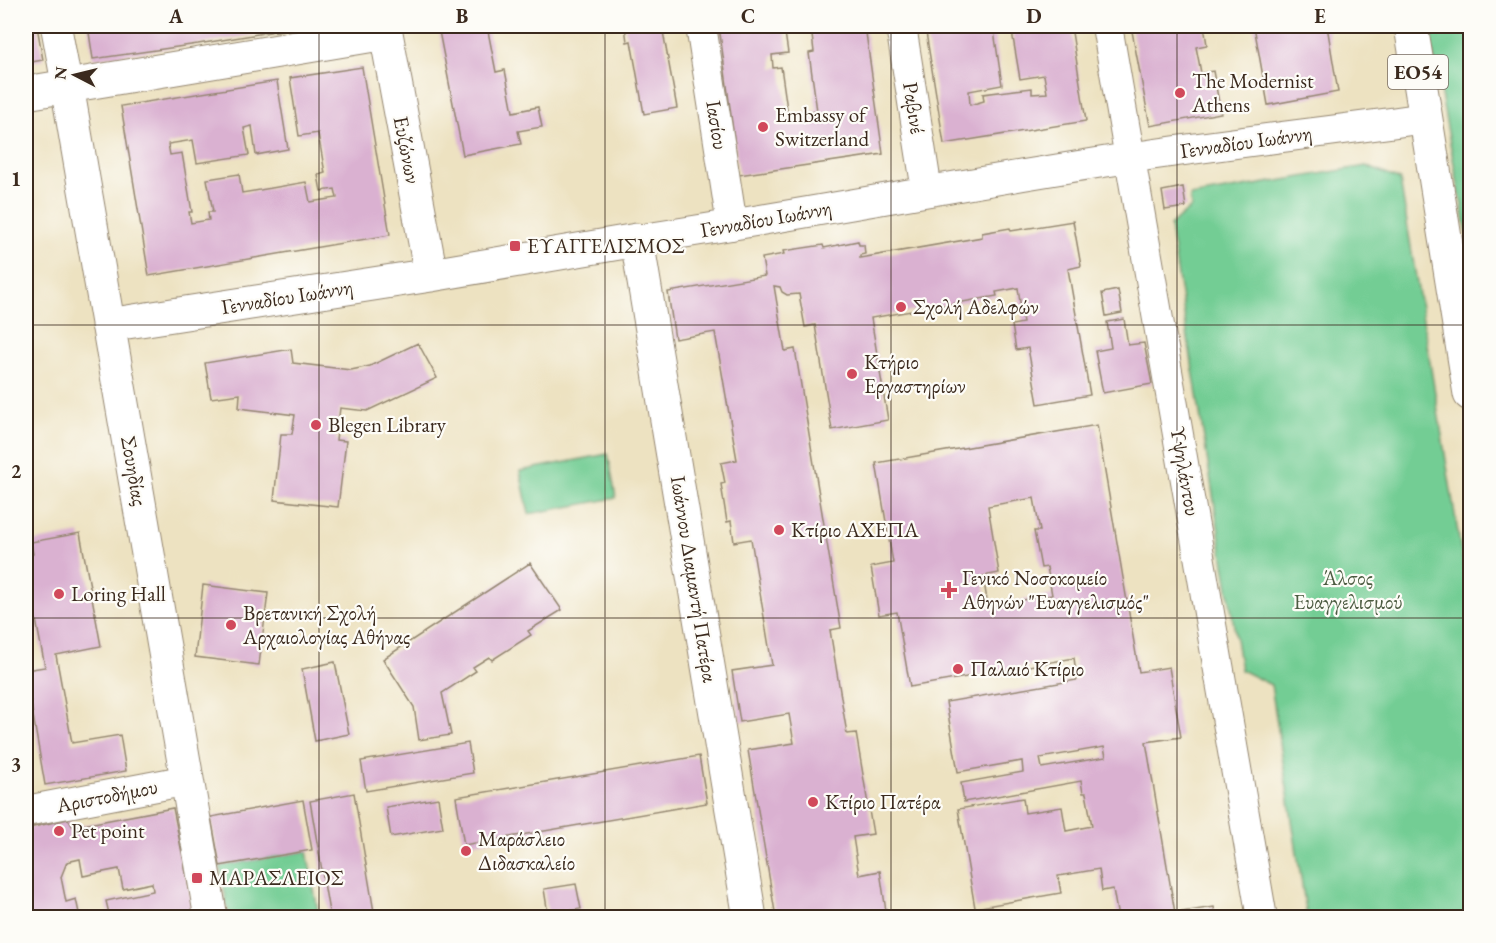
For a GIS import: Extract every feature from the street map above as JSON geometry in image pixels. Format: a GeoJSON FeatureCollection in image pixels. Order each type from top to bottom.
{"type":"FeatureCollection","features":[{"type":"Feature","properties":{"kind":"street","name":"Σουηδίας"},"geometry":{"type":"LineString","coordinates":[[56,26],[211,918]]}},
{"type":"Feature","properties":{"kind":"street","name":"Ιασίου"},"geometry":{"type":"LineString","coordinates":[[701,26],[732,225]]}},
{"type":"Feature","properties":{"kind":"street","name":"Ραβινέ"},"geometry":{"type":"LineString","coordinates":[[901,26],[927,191]]}},
{"type":"Feature","properties":{"kind":"street","name":"Υψηλάντου"},"geometry":{"type":"LineString","coordinates":[[1107,26],[1262,918]]}},
{"type":"Feature","properties":{"kind":"street","name":"ΕΟ54"},"geometry":{"type":"LineString","coordinates":[[1411,26],[1470,394]]}},
{"type":"Feature","properties":{"kind":"street"},"geometry":{"type":"LineString","coordinates":[[26,93],[385,29]]}},
{"type":"Feature","properties":{"kind":"street","name":"Ευζώνων"},"geometry":{"type":"LineString","coordinates":[[385,29],[430,275]]}},
{"type":"Feature","properties":{"kind":"street","name":"Γενναδίου Ιωάννη"},"geometry":{"type":"LineString","coordinates":[[108,325],[430,275],[1131,158],[1426,118]]}},
{"type":"Feature","properties":{"kind":"street","name":"Ιωάννου Διαμαντή Πατέρα"},"geometry":{"type":"LineString","coordinates":[[638,240],[750,918]]}},
{"type":"Feature","properties":{"kind":"street","name":"Αριστοδήμου"},"geometry":{"type":"LineString","coordinates":[[26,811],[188,780]]}},
{"type":"Feature","properties":{"kind":"green space"},"geometry":{"type":"Polygon","coordinates":[[[1428,26],[1470,26],[1470,249],[1428,26]]]}},
{"type":"Feature","properties":{"kind":"green space","name":"Άλσος Ευαγγελισμού"},"geometry":{"type":"Polygon","coordinates":[[[1366,166],[1400,180],[1470,606],[1470,917],[1307,917],[1271,685],[1241,670],[1170,226],[1191,207],[1190,196],[1366,166]]]}},
{"type":"Feature","properties":{"kind":"green space"},"geometry":{"type":"Polygon","coordinates":[[[608,454],[616,498],[529,514],[520,471],[608,454]]]}},
{"type":"Feature","properties":{"kind":"green space"},"geometry":{"type":"Polygon","coordinates":[[[307,851],[319,917],[229,917],[220,866],[307,851]]]}},
{"type":"Feature","properties":{"kind":"building"},"geometry":{"type":"Polygon","coordinates":[[[26,26],[37,26],[43,60],[26,63],[26,26]]]}},
{"type":"Feature","properties":{"kind":"building"},"geometry":{"type":"Polygon","coordinates":[[[88,26],[300,26],[300,27],[93,59],[88,26]]]}},
{"type":"Feature","properties":{"kind":"building"},"geometry":{"type":"Polygon","coordinates":[[[438,26],[487,26],[496,72],[505,70],[513,112],[538,107],[542,127],[518,131],[521,144],[463,155],[438,26]]]}},
{"type":"Feature","properties":{"kind":"building"},"geometry":{"type":"Polygon","coordinates":[[[625,26],[662,26],[677,108],[644,114],[631,41],[627,42],[625,26]]]}},
{"type":"Feature","properties":{"kind":"building"},"geometry":{"type":"Polygon","coordinates":[[[719,26],[784,26],[788,53],[772,55],[773,68],[781,67],[788,116],[817,111],[809,53],[814,52],[811,27],[865,26],[883,154],[739,175],[719,26]]]}},
{"type":"Feature","properties":{"kind":"building"},"geometry":{"type":"Polygon","coordinates":[[[925,26],[985,26],[986,32],[994,31],[1002,85],[969,91],[970,105],[984,101],[983,94],[1032,88],[1032,94],[1047,93],[1044,75],[1020,79],[1011,26],[1071,26],[1086,121],[944,144],[925,26]]]}},
{"type":"Feature","properties":{"kind":"building"},"geometry":{"type":"Polygon","coordinates":[[[1131,26],[1193,26],[1194,28],[1204,26],[1207,45],[1196,47],[1201,73],[1213,71],[1221,113],[1150,126],[1131,26]]]}},
{"type":"Feature","properties":{"kind":"building"},"geometry":{"type":"Polygon","coordinates":[[[1254,26],[1327,26],[1338,92],[1268,105],[1254,26]]]}},
{"type":"Feature","properties":{"kind":"building"},"geometry":{"type":"Polygon","coordinates":[[[362,67],[390,235],[149,276],[121,106],[277,81],[288,149],[256,155],[252,126],[244,128],[249,155],[197,163],[193,140],[168,144],[170,155],[182,153],[192,212],[189,212],[191,223],[209,220],[208,212],[213,212],[207,179],[239,174],[242,193],[306,182],[310,202],[337,198],[335,189],[321,191],[318,175],[325,173],[318,133],[299,136],[290,78],[362,67]]]}},
{"type":"Feature","properties":{"kind":"building"},"geometry":{"type":"Polygon","coordinates":[[[1183,187],[1186,207],[1165,210],[1162,191],[1183,187]]]}},
{"type":"Feature","properties":{"kind":"building"},"geometry":{"type":"Polygon","coordinates":[[[1073,221],[1081,266],[1068,269],[1090,395],[1038,404],[1028,348],[1016,350],[1012,325],[1023,323],[1018,288],[996,292],[997,296],[871,318],[888,420],[832,430],[815,325],[805,327],[799,294],[787,295],[780,287],[774,286],[785,351],[795,349],[841,628],[830,630],[847,734],[856,733],[873,834],[853,837],[859,875],[880,871],[887,918],[776,918],[748,750],[794,743],[789,714],[740,722],[732,671],[772,665],[751,539],[734,542],[731,521],[727,522],[721,484],[725,483],[721,463],[737,460],[715,332],[675,339],[668,292],[765,276],[762,258],[784,254],[783,251],[823,245],[824,248],[858,241],[859,245],[864,245],[865,254],[860,255],[860,258],[982,237],[982,233],[1010,228],[1011,231],[1073,221]]]}},
{"type":"Feature","properties":{"kind":"building"},"geometry":{"type":"Polygon","coordinates":[[[1118,290],[1122,313],[1106,316],[1102,293],[1118,290]]]}},
{"type":"Feature","properties":{"kind":"building"},"geometry":{"type":"Polygon","coordinates":[[[1124,319],[1128,345],[1144,343],[1152,384],[1103,393],[1095,351],[1111,348],[1107,322],[1124,319]]]}},
{"type":"Feature","properties":{"kind":"building","name":"Blegen Library"},"geometry":{"type":"Polygon","coordinates":[[[418,343],[437,378],[367,411],[340,408],[336,440],[346,441],[338,507],[274,500],[281,434],[292,434],[295,415],[239,408],[240,394],[211,398],[205,363],[291,349],[293,363],[351,370],[370,366],[418,343]]]}},
{"type":"Feature","properties":{"kind":"building","name":"Παλαιό Κτίριο"},"geometry":{"type":"Polygon","coordinates":[[[1097,425],[1139,672],[1169,667],[1181,737],[1146,742],[1175,913],[1214,907],[1216,918],[1118,918],[1113,889],[1102,891],[1099,869],[1058,876],[1061,893],[975,908],[958,809],[1023,798],[1025,813],[1062,807],[1066,831],[1092,826],[1086,793],[1083,793],[1081,781],[964,802],[961,783],[1023,772],[1022,761],[958,772],[946,702],[1077,680],[1074,658],[910,687],[897,612],[879,615],[871,567],[893,563],[876,463],[1097,425]],[[1034,498],[988,506],[999,573],[983,576],[988,606],[1052,595],[1047,567],[1041,568],[1034,531],[1040,531],[1034,498]],[[1104,747],[1040,758],[1042,768],[1106,757],[1104,747]]]}},
{"type":"Feature","properties":{"kind":"building"},"geometry":{"type":"Polygon","coordinates":[[[80,533],[101,646],[56,655],[72,743],[120,735],[126,771],[45,785],[26,675],[26,670],[45,667],[36,620],[28,622],[26,610],[26,579],[31,578],[27,556],[33,554],[31,542],[80,533]]]}},
{"type":"Feature","properties":{"kind":"building"},"geometry":{"type":"Polygon","coordinates":[[[530,563],[562,610],[528,631],[531,635],[492,660],[489,657],[473,667],[476,671],[442,693],[451,735],[419,740],[414,707],[383,659],[530,563]]]}},
{"type":"Feature","properties":{"kind":"building","name":"Βρετανική Σχολή Αρχαιολογίας Αθήνας"},"geometry":{"type":"Polygon","coordinates":[[[203,585],[268,593],[259,665],[195,657],[203,585]]]}},
{"type":"Feature","properties":{"kind":"building"},"geometry":{"type":"Polygon","coordinates":[[[335,662],[349,734],[315,741],[302,669],[335,662]]]}},
{"type":"Feature","properties":{"kind":"building"},"geometry":{"type":"Polygon","coordinates":[[[468,743],[473,773],[366,791],[361,761],[468,743]]]}},
{"type":"Feature","properties":{"kind":"building"},"geometry":{"type":"Polygon","coordinates":[[[699,756],[707,803],[464,845],[456,797],[699,756]]]}},
{"type":"Feature","properties":{"kind":"building"},"geometry":{"type":"Polygon","coordinates":[[[354,793],[375,918],[330,918],[310,801],[354,793]]]}},
{"type":"Feature","properties":{"kind":"building"},"geometry":{"type":"Polygon","coordinates":[[[438,798],[443,828],[391,837],[386,807],[438,798]]]}},
{"type":"Feature","properties":{"kind":"building"},"geometry":{"type":"Polygon","coordinates":[[[303,800],[312,850],[220,866],[211,817],[303,800]]]}},
{"type":"Feature","properties":{"kind":"building"},"geometry":{"type":"Polygon","coordinates":[[[173,808],[195,918],[110,918],[106,901],[153,891],[152,883],[123,889],[119,869],[83,876],[80,859],[67,862],[61,877],[66,902],[76,899],[79,913],[88,913],[88,918],[26,918],[26,837],[29,828],[68,819],[73,827],[173,808]]]}},
{"type":"Feature","properties":{"kind":"building"},"geometry":{"type":"Polygon","coordinates":[[[576,884],[581,909],[548,914],[544,889],[576,884]]]}},
{"type":"Feature","properties":{"kind":"place","name":"The Modernist Athens"},"geometry":{"type":"Point","coordinates":[1180,93]}},
{"type":"Feature","properties":{"kind":"place","name":"Embassy of Switzerland"},"geometry":{"type":"Point","coordinates":[763,127]}},
{"type":"Feature","properties":{"kind":"place","name":"ΕΥΑΓΓΕΛΙΣΜΟΣ"},"geometry":{"type":"Point","coordinates":[515,246]}},
{"type":"Feature","properties":{"kind":"place","name":"Σχολή Αδελφών"},"geometry":{"type":"Point","coordinates":[901,307]}},
{"type":"Feature","properties":{"kind":"place","name":"Κτήριο Εργαστηρίων"},"geometry":{"type":"Point","coordinates":[852,374]}},
{"type":"Feature","properties":{"kind":"place","name":"Blegen Library"},"geometry":{"type":"Point","coordinates":[316,425]}},
{"type":"Feature","properties":{"kind":"place","name":"Κτίριο ΑΧΕΠΑ"},"geometry":{"type":"Point","coordinates":[779,530]}},
{"type":"Feature","properties":{"kind":"place","name":"Γενικό Νοσοκομείο Αθηνών \"Ευαγγελισμός\""},"geometry":{"type":"Point","coordinates":[949,590]}},
{"type":"Feature","properties":{"kind":"place","name":"Loring Hall"},"geometry":{"type":"Point","coordinates":[59,594]}},
{"type":"Feature","properties":{"kind":"place","name":"Βρετανική Σχολή Αρχαιολογίας Αθήνας"},"geometry":{"type":"Point","coordinates":[231,625]}},
{"type":"Feature","properties":{"kind":"place","name":"Παλαιό Κτίριο"},"geometry":{"type":"Point","coordinates":[958,669]}},
{"type":"Feature","properties":{"kind":"place","name":"Κτίριο Πατέρα"},"geometry":{"type":"Point","coordinates":[813,802]}},
{"type":"Feature","properties":{"kind":"place","name":"Pet point"},"geometry":{"type":"Point","coordinates":[59,831]}},
{"type":"Feature","properties":{"kind":"place","name":"Μαράσλειο Διδασκαλείο"},"geometry":{"type":"Point","coordinates":[466,851]}},
{"type":"Feature","properties":{"kind":"place","name":"ΜΑΡΑΣΛΕΙΟΣ"},"geometry":{"type":"Point","coordinates":[197,878]}}]}
